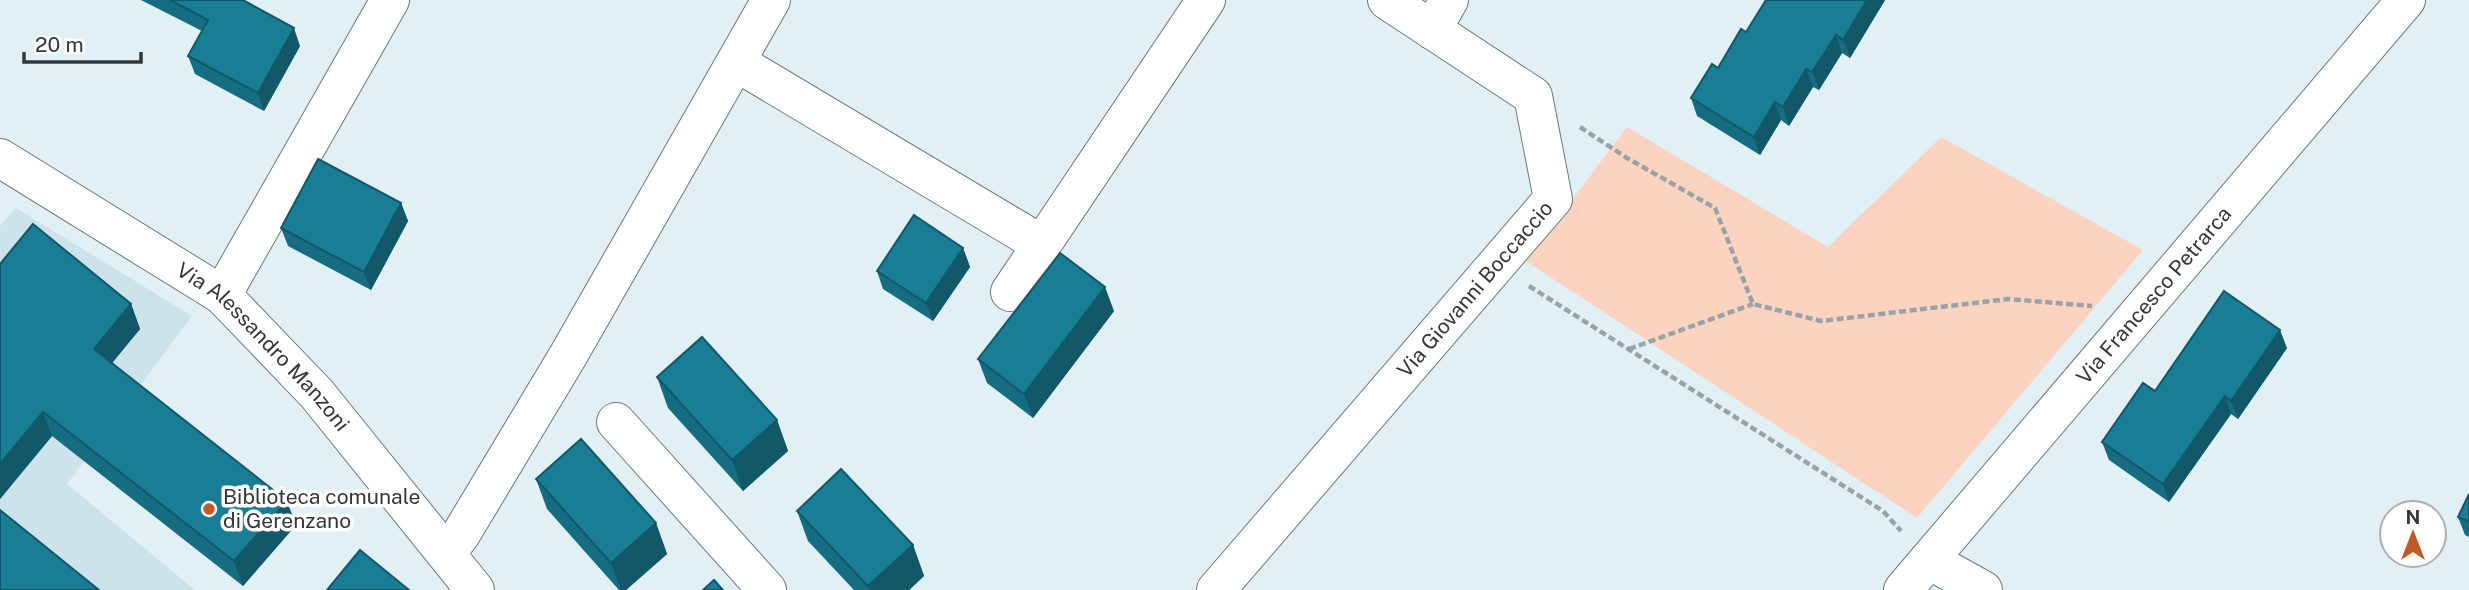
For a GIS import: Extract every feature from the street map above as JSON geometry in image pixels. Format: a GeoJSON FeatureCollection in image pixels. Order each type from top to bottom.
{"type":"FeatureCollection","features":[{"type":"Feature","properties":{"kind":"street"},"geometry":{"type":"LineString","coordinates":[[222,295],[390,0]]}},
{"type":"Feature","properties":{"kind":"street"},"geometry":{"type":"LineString","coordinates":[[447,552],[461,534],[569,354],[771,0]]}},
{"type":"Feature","properties":{"kind":"street"},"geometry":{"type":"LineString","coordinates":[[1010,292],[1206,0]]}},
{"type":"Feature","properties":{"kind":"street"},"geometry":{"type":"LineString","coordinates":[[1387,0],[1441,15],[1533,96]]}},
{"type":"Feature","properties":{"kind":"street","name":"Via Francesco Petrarca"},"geometry":{"type":"LineString","coordinates":[[1903,590],[2406,0]]}},
{"type":"Feature","properties":{"kind":"street"},"geometry":{"type":"LineString","coordinates":[[736,62],[1041,244]]}},
{"type":"Feature","properties":{"kind":"street","name":"Via Giovanni Boccaccio"},"geometry":{"type":"LineString","coordinates":[[1216,590],[1553,199],[1533,96]]}},
{"type":"Feature","properties":{"kind":"street","name":"Via Alessandro Manzoni"},"geometry":{"type":"LineString","coordinates":[[3,165],[222,295],[317,394],[475,590]]}},
{"type":"Feature","properties":{"kind":"street"},"geometry":{"type":"LineString","coordinates":[[616,422],[766,590]]}},
{"type":"Feature","properties":{"kind":"street"},"geometry":{"type":"LineString","coordinates":[[1929,560],[1983,590]]}},
{"type":"Feature","properties":{"kind":"path"},"geometry":{"type":"LineString","coordinates":[[1533,96],[1627,158],[1716,208],[1754,304]]}},
{"type":"Feature","properties":{"kind":"path"},"geometry":{"type":"LineString","coordinates":[[1494,268],[1529,286],[1883,511],[1929,560]]}},
{"type":"Feature","properties":{"kind":"path"},"geometry":{"type":"LineString","coordinates":[[1629,349],[1754,304],[1821,321],[2008,299],[2104,307]]}},
{"type":"Feature","properties":{"kind":"shaded area"},"geometry":{"type":"Polygon","coordinates":[[[1627,127],[1828,247],[1941,137],[2143,250],[1917,518],[1526,261],[1627,127]]]}},
{"type":"Feature","properties":{"kind":"shaded area"},"geometry":{"type":"Polygon","coordinates":[[[16,208],[192,316],[67,484],[195,590],[0,590],[0,226],[16,208]]]}},
{"type":"Feature","properties":{"kind":"building"},"geometry":{"type":"Polygon","coordinates":[[[170,0],[243,0],[294,28],[258,93],[188,56],[208,20],[170,0]]]}},
{"type":"Feature","properties":{"kind":"building"},"geometry":{"type":"Polygon","coordinates":[[[1766,0],[1867,0],[1843,40],[1836,35],[1812,72],[1806,69],[1783,107],[1775,102],[1754,137],[1691,98],[1712,64],[1718,68],[1741,29],[1746,32],[1766,0]]]}},
{"type":"Feature","properties":{"kind":"building"},"geometry":{"type":"Polygon","coordinates":[[[318,159],[401,203],[364,272],[281,228],[318,159]]]}},
{"type":"Feature","properties":{"kind":"building"},"geometry":{"type":"Polygon","coordinates":[[[914,215],[963,248],[926,303],[877,271],[914,215]]]}},
{"type":"Feature","properties":{"kind":"building"},"geometry":{"type":"Polygon","coordinates":[[[33,224],[131,304],[94,349],[287,501],[234,561],[43,412],[0,464],[0,264],[33,224]]]}},
{"type":"Feature","properties":{"kind":"building"},"geometry":{"type":"Polygon","coordinates":[[[1060,253],[1105,287],[1024,394],[978,359],[1060,253]]]}},
{"type":"Feature","properties":{"kind":"building"},"geometry":{"type":"Polygon","coordinates":[[[2224,291],[2280,330],[2231,401],[2225,396],[2163,484],[2102,442],[2143,383],[2155,391],[2224,291]]]}},
{"type":"Feature","properties":{"kind":"building"},"geometry":{"type":"Polygon","coordinates":[[[702,337],[777,420],[732,460],[657,377],[702,337]]]}},
{"type":"Feature","properties":{"kind":"building"},"geometry":{"type":"Polygon","coordinates":[[[581,439],[656,523],[611,563],[536,479],[581,439]]]}},
{"type":"Feature","properties":{"kind":"building"},"geometry":{"type":"Polygon","coordinates":[[[841,469],[913,545],[868,586],[797,511],[841,469]]]}},
{"type":"Feature","properties":{"kind":"building"},"geometry":{"type":"Polygon","coordinates":[[[2469,494],[2469,522],[2458,517],[2469,494]]]}},
{"type":"Feature","properties":{"kind":"building"},"geometry":{"type":"Polygon","coordinates":[[[0,510],[99,590],[0,590],[0,510]]]}},
{"type":"Feature","properties":{"kind":"building"},"geometry":{"type":"Polygon","coordinates":[[[360,550],[409,590],[327,590],[360,550]]]}},
{"type":"Feature","properties":{"kind":"building"},"geometry":{"type":"Polygon","coordinates":[[[714,580],[723,590],[703,590],[714,580]]]}},
{"type":"Feature","properties":{"kind":"place","name":"Biblioteca comunale di Gerenzano"},"geometry":{"type":"Point","coordinates":[209,509]}}]}
